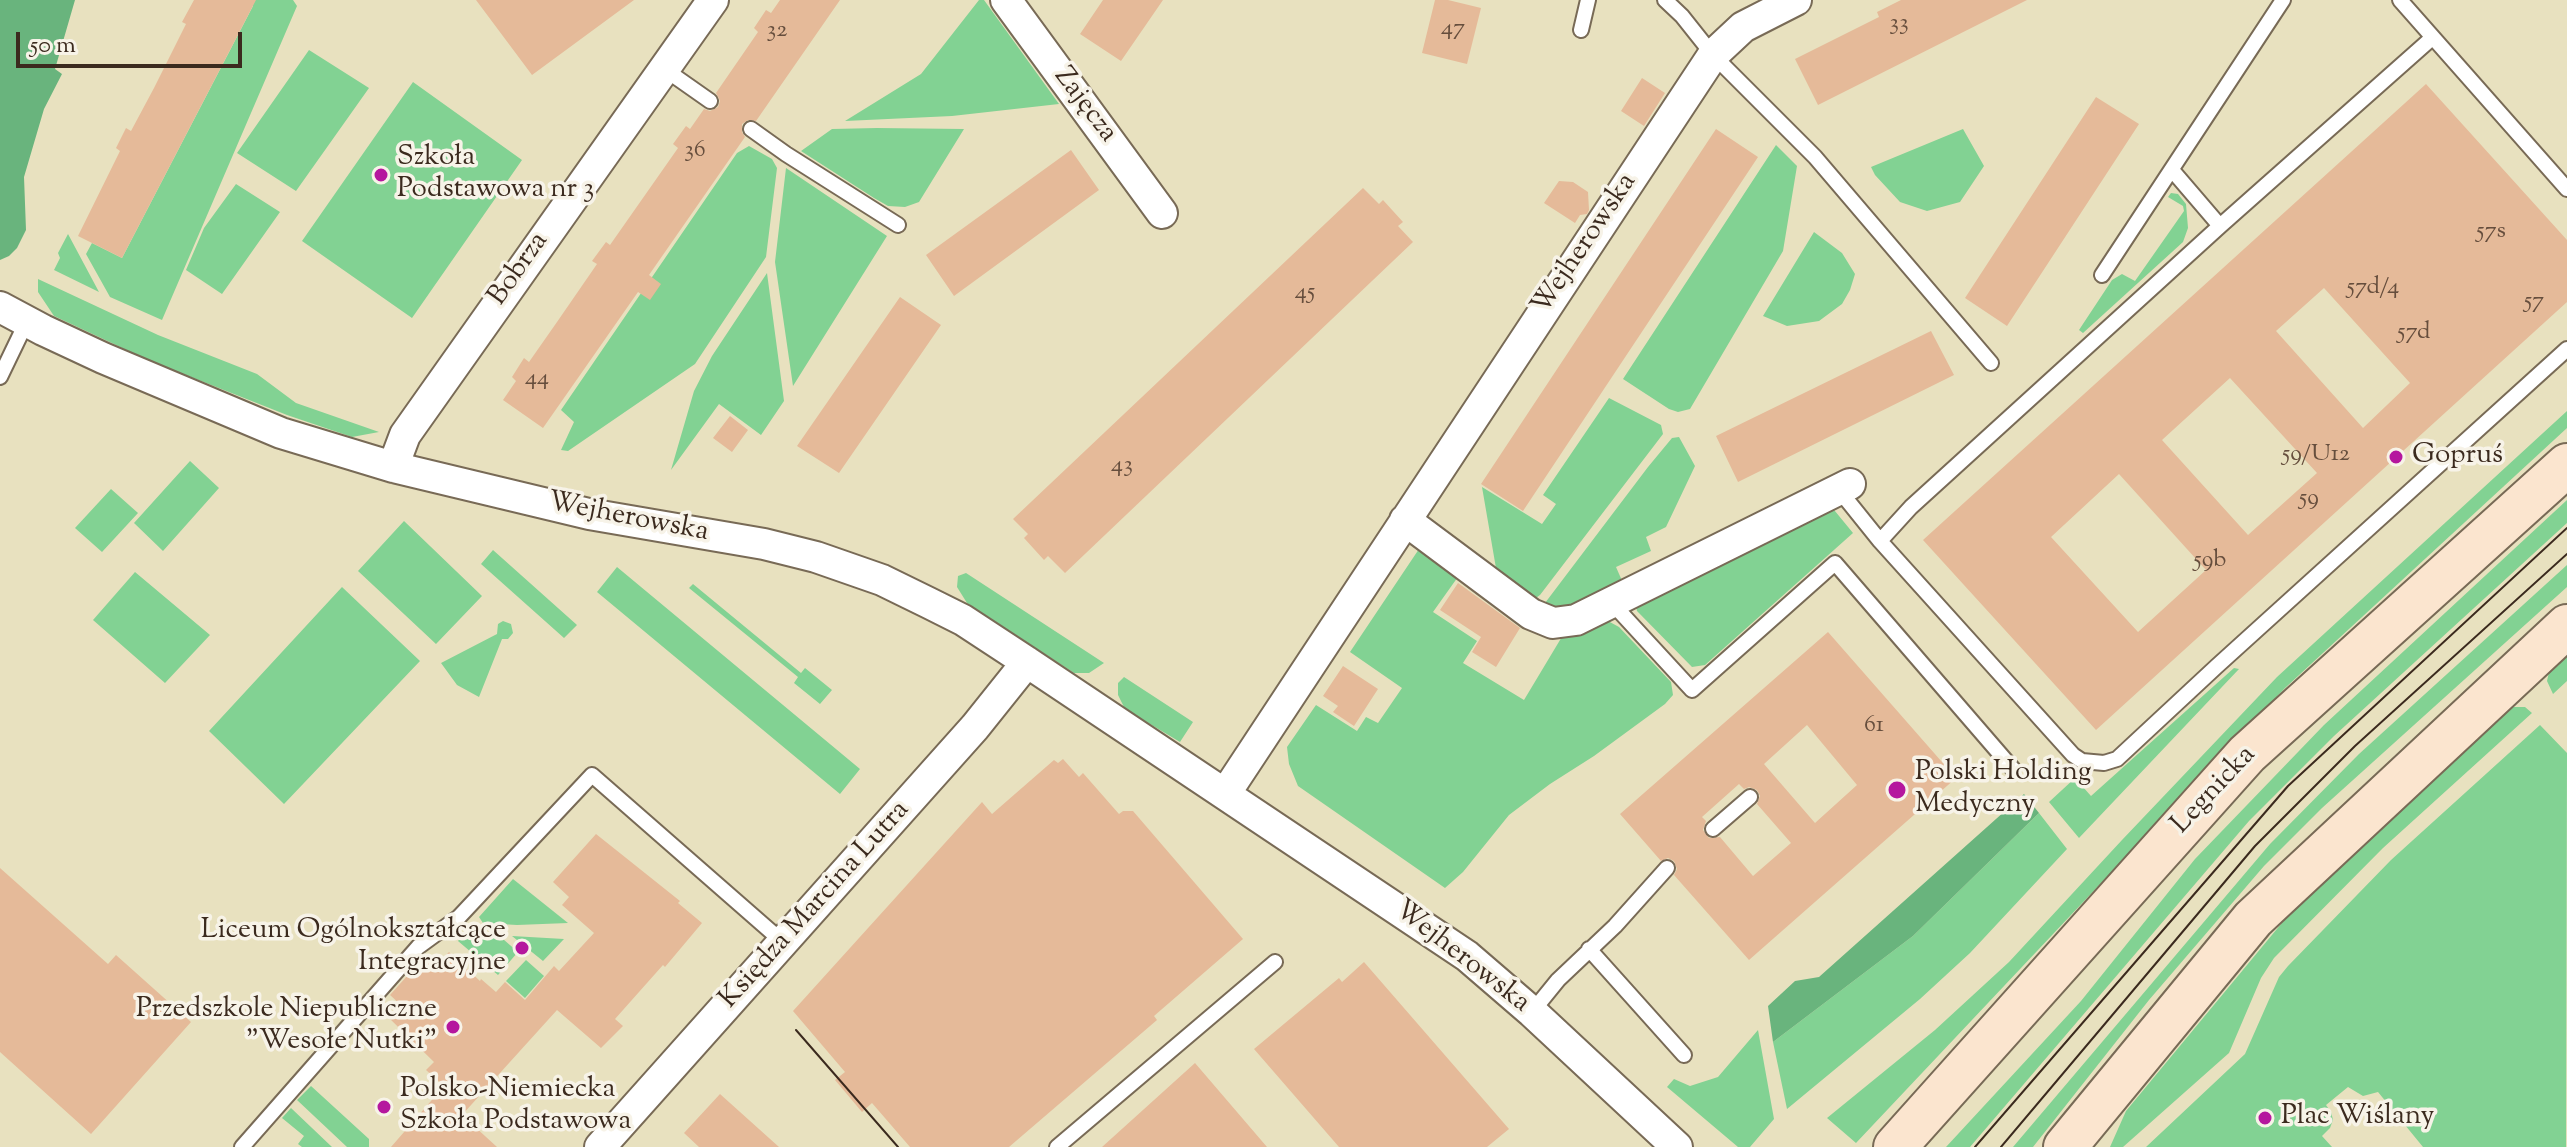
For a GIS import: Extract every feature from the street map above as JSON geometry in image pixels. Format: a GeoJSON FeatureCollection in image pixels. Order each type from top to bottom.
{"type":"FeatureCollection","features":[{"type":"Feature","properties":{"kind":"main road","name":"Legnicka"},"geometry":{"type":"LineString","coordinates":[[1895,1147],[2247,754],[2567,465]]}},
{"type":"Feature","properties":{"kind":"main road"},"geometry":{"type":"LineString","coordinates":[[2065,1147],[2253,919],[2567,626]]}},
{"type":"Feature","properties":{"kind":"street","name":"Bobrza"},"geometry":{"type":"LineString","coordinates":[[393,467],[405,435],[713,0]]}},
{"type":"Feature","properties":{"kind":"street","name":"Zajęcza"},"geometry":{"type":"LineString","coordinates":[[1006,0],[1162,213]]}},
{"type":"Feature","properties":{"kind":"street","name":"Wejherowska"},"geometry":{"type":"LineString","coordinates":[[1225,794],[1713,55],[1743,27],[1796,0]]}},
{"type":"Feature","properties":{"kind":"street","name":"Wejherowska"},"geometry":{"type":"LineString","coordinates":[[0,307],[103,358],[281,433],[393,467],[589,514],[764,544],[816,557],[882,580],[963,620],[1467,956],[1677,1147]]}},
{"type":"Feature","properties":{"kind":"street"},"geometry":{"type":"LineString","coordinates":[[1405,520],[1538,619],[1553,623],[1576,620],[1844,487]]}},
{"type":"Feature","properties":{"kind":"street","name":"Księdza Marcina Lutra"},"geometry":{"type":"LineString","coordinates":[[600,1147],[975,727],[1027,662]]}},
{"type":"Feature","properties":{"kind":"lane"},"geometry":{"type":"LineString","coordinates":[[1581,30],[1588,0]]}},
{"type":"Feature","properties":{"kind":"lane"},"geometry":{"type":"LineString","coordinates":[[1665,0],[1713,55],[1815,157],[1991,363]]}},
{"type":"Feature","properties":{"kind":"lane"},"geometry":{"type":"LineString","coordinates":[[2102,275],[2283,0]]}},
{"type":"Feature","properties":{"kind":"lane"},"geometry":{"type":"LineString","coordinates":[[2400,0],[2567,189]]}},
{"type":"Feature","properties":{"kind":"lane"},"geometry":{"type":"LineString","coordinates":[[1880,541],[1911,507],[2432,38]]}},
{"type":"Feature","properties":{"kind":"lane"},"geometry":{"type":"LineString","coordinates":[[663,68],[710,101]]}},
{"type":"Feature","properties":{"kind":"lane"},"geometry":{"type":"LineString","coordinates":[[751,129],[898,225]]}},
{"type":"Feature","properties":{"kind":"lane"},"geometry":{"type":"LineString","coordinates":[[2172,170],[2220,226]]}},
{"type":"Feature","properties":{"kind":"lane"},"geometry":{"type":"LineString","coordinates":[[0,377],[27,321]]}},
{"type":"Feature","properties":{"kind":"lane"},"geometry":{"type":"LineString","coordinates":[[1844,487],[1880,541],[2073,755],[2082,761],[2104,763],[2117,759],[2567,349]]}},
{"type":"Feature","properties":{"kind":"lane"},"geometry":{"type":"LineString","coordinates":[[1610,601],[1692,690],[1835,563],[2013,769]]}},
{"type":"Feature","properties":{"kind":"lane"},"geometry":{"type":"LineString","coordinates":[[242,1147],[418,947],[459,917],[592,775],[784,943]]}},
{"type":"Feature","properties":{"kind":"lane"},"geometry":{"type":"LineString","coordinates":[[1713,829],[1750,797]]}},
{"type":"Feature","properties":{"kind":"lane"},"geometry":{"type":"LineString","coordinates":[[1532,1012],[1558,980],[1615,926],[1667,868]]}},
{"type":"Feature","properties":{"kind":"lane"},"geometry":{"type":"LineString","coordinates":[[1589,949],[1684,1055]]}},
{"type":"Feature","properties":{"kind":"lane"},"geometry":{"type":"LineString","coordinates":[[1057,1147],[1275,962]]}},
{"type":"Feature","properties":{"kind":"green space"},"geometry":{"type":"Polygon","coordinates":[[[0,0],[75,0],[55,69],[62,74],[44,109],[24,177],[26,230],[17,248],[0,260],[0,0]]]}},
{"type":"Feature","properties":{"kind":"green space"},"geometry":{"type":"Polygon","coordinates":[[[242,0],[293,0],[297,6],[162,320],[110,297],[86,254],[92,243],[122,258],[253,6],[242,0]]]}},
{"type":"Feature","properties":{"kind":"green space"},"geometry":{"type":"Polygon","coordinates":[[[979,0],[984,0],[1059,104],[952,116],[845,121],[921,74],[979,0]]]}},
{"type":"Feature","properties":{"kind":"green space"},"geometry":{"type":"Polygon","coordinates":[[[309,50],[369,88],[296,191],[237,153],[309,50]]]}},
{"type":"Feature","properties":{"kind":"green space"},"geometry":{"type":"Polygon","coordinates":[[[413,82],[522,160],[412,318],[302,241],[413,82]]]}},
{"type":"Feature","properties":{"kind":"green space"},"geometry":{"type":"Polygon","coordinates":[[[832,129],[964,129],[919,202],[905,207],[888,206],[801,151],[832,129]]]}},
{"type":"Feature","properties":{"kind":"green space"},"geometry":{"type":"Polygon","coordinates":[[[1963,129],[1984,166],[1960,202],[1927,211],[1900,202],[1871,167],[1963,129]]]}},
{"type":"Feature","properties":{"kind":"green space"},"geometry":{"type":"Polygon","coordinates":[[[1776,145],[1797,166],[1783,251],[1690,409],[1678,412],[1669,409],[1623,379],[1776,145]]]}},
{"type":"Feature","properties":{"kind":"green space"},"geometry":{"type":"Polygon","coordinates":[[[749,146],[772,159],[777,168],[766,257],[695,364],[568,451],[561,450],[574,422],[561,410],[737,153],[749,146]]]}},
{"type":"Feature","properties":{"kind":"green space"},"geometry":{"type":"Polygon","coordinates":[[[786,168],[887,236],[793,386],[775,262],[786,168]]]}},
{"type":"Feature","properties":{"kind":"green space"},"geometry":{"type":"Polygon","coordinates":[[[236,184],[280,212],[222,294],[186,270],[204,228],[236,184]]]}},
{"type":"Feature","properties":{"kind":"green space"},"geometry":{"type":"Polygon","coordinates":[[[2171,193],[2178,194],[2186,204],[2188,228],[2183,242],[2083,333],[2079,330],[2112,280],[2122,274],[2135,281],[2184,211],[2183,206],[2168,197],[2171,193]]]}},
{"type":"Feature","properties":{"kind":"green space"},"geometry":{"type":"Polygon","coordinates":[[[1814,232],[1842,253],[1855,274],[1842,304],[1819,321],[1787,326],[1763,316],[1814,232]]]}},
{"type":"Feature","properties":{"kind":"green space"},"geometry":{"type":"Polygon","coordinates":[[[68,234],[99,292],[54,270],[60,258],[58,253],[68,234]]]}},
{"type":"Feature","properties":{"kind":"green space"},"geometry":{"type":"Polygon","coordinates":[[[767,273],[784,401],[761,435],[719,404],[671,470],[694,391],[712,356],[767,273]]]}},
{"type":"Feature","properties":{"kind":"green space"},"geometry":{"type":"Polygon","coordinates":[[[38,279],[158,335],[257,374],[296,403],[379,432],[352,437],[148,360],[54,316],[38,292],[38,279]]]}},
{"type":"Feature","properties":{"kind":"green space"},"geometry":{"type":"Polygon","coordinates":[[[1609,398],[1661,425],[1663,434],[1540,595],[1533,600],[1497,574],[1482,487],[1542,524],[1556,504],[1543,495],[1609,398]]]}},
{"type":"Feature","properties":{"kind":"green space"},"geometry":{"type":"Polygon","coordinates":[[[2567,411],[2567,428],[2285,688],[1856,1143],[1827,1118],[1935,1030],[2009,962],[2277,677],[2567,411]]]}},
{"type":"Feature","properties":{"kind":"green space"},"geometry":{"type":"Polygon","coordinates":[[[1679,437],[1695,466],[1666,527],[1646,537],[1651,551],[1616,567],[1623,583],[1562,613],[1545,609],[1545,603],[1648,467],[1672,438],[1679,437]]]}},
{"type":"Feature","properties":{"kind":"green space"},"geometry":{"type":"Polygon","coordinates":[[[190,461],[219,488],[163,551],[134,523],[190,461]]]}},
{"type":"Feature","properties":{"kind":"green space"},"geometry":{"type":"Polygon","coordinates":[[[111,489],[138,513],[102,552],[75,528],[111,489]]]}},
{"type":"Feature","properties":{"kind":"green space"},"geometry":{"type":"Polygon","coordinates":[[[2567,500],[2567,523],[2334,736],[2249,821],[1970,1147],[1946,1147],[2081,1001],[2195,859],[2324,725],[2567,500]]]}},
{"type":"Feature","properties":{"kind":"green space"},"geometry":{"type":"Polygon","coordinates":[[[1830,505],[1853,533],[1705,665],[1692,667],[1637,611],[1635,602],[1830,505]]]}},
{"type":"Feature","properties":{"kind":"green space"},"geometry":{"type":"Polygon","coordinates":[[[404,521],[482,596],[436,644],[358,571],[404,521]]]}},
{"type":"Feature","properties":{"kind":"green space"},"geometry":{"type":"Polygon","coordinates":[[[1419,549],[1460,574],[1433,612],[1477,641],[1463,663],[1524,700],[1563,635],[1595,621],[1608,621],[1619,627],[1671,682],[1673,695],[1594,756],[1509,815],[1463,872],[1445,888],[1298,786],[1289,764],[1287,747],[1316,705],[1357,731],[1366,717],[1378,723],[1402,688],[1350,652],[1419,549]]]}},
{"type":"Feature","properties":{"kind":"green space"},"geometry":{"type":"Polygon","coordinates":[[[493,550],[577,625],[564,638],[481,564],[493,550]]]}},
{"type":"Feature","properties":{"kind":"green space"},"geometry":{"type":"Polygon","coordinates":[[[2567,565],[2567,587],[2322,808],[2264,866],[2149,1000],[2033,1147],[2013,1147],[2270,844],[2359,754],[2567,565]]]}},
{"type":"Feature","properties":{"kind":"green space"},"geometry":{"type":"Polygon","coordinates":[[[617,567],[860,769],[840,794],[597,592],[617,567]]]}},
{"type":"Feature","properties":{"kind":"green space"},"geometry":{"type":"Polygon","coordinates":[[[135,572],[210,635],[165,683],[93,620],[135,572]]]}},
{"type":"Feature","properties":{"kind":"green space"},"geometry":{"type":"Polygon","coordinates":[[[966,573],[1104,663],[1089,673],[1074,673],[967,603],[957,587],[958,576],[966,573]]]}},
{"type":"Feature","properties":{"kind":"green space"},"geometry":{"type":"Polygon","coordinates":[[[693,584],[801,673],[805,668],[832,690],[820,704],[794,683],[798,677],[689,588],[693,584]]]}},
{"type":"Feature","properties":{"kind":"green space"},"geometry":{"type":"Polygon","coordinates":[[[342,587],[420,661],[284,804],[209,731],[342,587]]]}},
{"type":"Feature","properties":{"kind":"green space"},"geometry":{"type":"Polygon","coordinates":[[[503,621],[511,624],[513,633],[508,639],[502,639],[479,697],[457,685],[441,663],[497,634],[498,624],[503,621]]]}},
{"type":"Feature","properties":{"kind":"green space"},"geometry":{"type":"Polygon","coordinates":[[[2567,656],[2567,681],[2553,694],[2547,681],[2549,672],[2567,656]]]}},
{"type":"Feature","properties":{"kind":"green space"},"geometry":{"type":"Polygon","coordinates":[[[2234,668],[2239,669],[2079,838],[2049,802],[2075,778],[2091,796],[2234,668]]]}},
{"type":"Feature","properties":{"kind":"green space"},"geometry":{"type":"Polygon","coordinates":[[[1124,677],[1193,722],[1180,742],[1125,709],[1118,695],[1118,683],[1124,677]]]}},
{"type":"Feature","properties":{"kind":"green space"},"geometry":{"type":"Polygon","coordinates":[[[2511,707],[2525,707],[2532,713],[2383,848],[2274,958],[2261,978],[2229,1053],[2123,1147],[2110,1147],[2126,1111],[2291,912],[2511,707]]]}},
{"type":"Feature","properties":{"kind":"green space"},"geometry":{"type":"Polygon","coordinates":[[[2540,725],[2567,753],[2566,1147],[2423,1147],[2378,1092],[2363,1096],[2348,1087],[2326,1105],[2333,1120],[2322,1136],[2332,1147],[2146,1147],[2245,1054],[2279,977],[2288,966],[2391,860],[2540,725]]]}},
{"type":"Feature","properties":{"kind":"green space"},"geometry":{"type":"Polygon","coordinates":[[[2024,794],[2039,813],[1913,936],[1773,1042],[1768,1006],[1795,981],[1819,977],[2024,794]]]}},
{"type":"Feature","properties":{"kind":"green space"},"geometry":{"type":"Polygon","coordinates":[[[2039,813],[2067,849],[1970,953],[1920,999],[1787,1109],[1773,1042],[1913,936],[2039,813]]]}},
{"type":"Feature","properties":{"kind":"green space"},"geometry":{"type":"Polygon","coordinates":[[[513,879],[568,923],[483,923],[479,917],[513,879]]]}},
{"type":"Feature","properties":{"kind":"green space"},"geometry":{"type":"Polygon","coordinates":[[[466,931],[496,933],[518,952],[498,975],[458,941],[466,931]]]}},
{"type":"Feature","properties":{"kind":"green space"},"geometry":{"type":"Polygon","coordinates":[[[512,936],[564,939],[543,961],[512,936]]]}},
{"type":"Feature","properties":{"kind":"green space"},"geometry":{"type":"Polygon","coordinates":[[[526,960],[544,976],[525,998],[506,981],[526,960]]]}},
{"type":"Feature","properties":{"kind":"green space"},"geometry":{"type":"Polygon","coordinates":[[[1758,1030],[1774,1119],[1750,1147],[1738,1147],[1667,1087],[1674,1079],[1690,1086],[1718,1077],[1758,1030]]]}},
{"type":"Feature","properties":{"kind":"green space"},"geometry":{"type":"Polygon","coordinates":[[[311,1086],[369,1139],[369,1147],[347,1147],[297,1100],[311,1086]]]}},
{"type":"Feature","properties":{"kind":"green space"},"geometry":{"type":"Polygon","coordinates":[[[291,1108],[332,1147],[302,1147],[298,1144],[304,1136],[282,1118],[291,1108]]]}},
{"type":"Feature","properties":{"kind":"building"},"geometry":{"type":"Polygon","coordinates":[[[194,0],[256,0],[122,258],[78,236],[120,151],[116,148],[126,128],[131,131],[154,88],[186,24],[182,22],[194,0]]]}},
{"type":"Feature","properties":{"kind":"building"},"geometry":{"type":"Polygon","coordinates":[[[476,0],[634,0],[532,75],[476,0]]]}},
{"type":"Feature","properties":{"kind":"building"},"geometry":{"type":"Polygon","coordinates":[[[780,0],[840,0],[756,121],[748,120],[742,124],[745,137],[649,275],[661,284],[650,300],[638,292],[543,428],[503,400],[516,381],[512,377],[524,358],[529,362],[597,264],[592,261],[606,242],[610,245],[678,148],[673,144],[686,126],[690,129],[704,109],[710,111],[718,107],[720,101],[716,93],[758,32],[754,28],[766,10],[771,13],[780,0]]]}},
{"type":"Feature","properties":{"kind":"building"},"geometry":{"type":"Polygon","coordinates":[[[1103,0],[1163,0],[1121,61],[1080,34],[1103,0]]]}},
{"type":"Feature","properties":{"kind":"building"},"geometry":{"type":"Polygon","coordinates":[[[1435,0],[1481,8],[1467,64],[1422,53],[1435,0]]]}},
{"type":"Feature","properties":{"kind":"building"},"geometry":{"type":"Polygon","coordinates":[[[1901,0],[2027,0],[1818,105],[1795,59],[1879,17],[1877,12],[1901,0]]]}},
{"type":"Feature","properties":{"kind":"building"},"geometry":{"type":"Polygon","coordinates":[[[1642,78],[1665,93],[1644,126],[1621,111],[1642,78]]]}},
{"type":"Feature","properties":{"kind":"building"},"geometry":{"type":"Polygon","coordinates":[[[2426,84],[2567,240],[2567,302],[2096,730],[1923,540],[2426,84]],[[2324,288],[2276,331],[2363,428],[2410,383],[2324,288]],[[2230,378],[2162,440],[2248,535],[2317,473],[2230,378]],[[2119,474],[2051,537],[2138,632],[2206,570],[2119,474]]]}},
{"type":"Feature","properties":{"kind":"building"},"geometry":{"type":"Polygon","coordinates":[[[2096,97],[2139,124],[2007,326],[1965,298],[2096,97]]]}},
{"type":"Feature","properties":{"kind":"building"},"geometry":{"type":"Polygon","coordinates":[[[1716,129],[1758,157],[1523,511],[1481,484],[1716,129]]]}},
{"type":"Feature","properties":{"kind":"building"},"geometry":{"type":"Polygon","coordinates":[[[1071,150],[1099,190],[954,296],[926,255],[1071,150]]]}},
{"type":"Feature","properties":{"kind":"building"},"geometry":{"type":"Polygon","coordinates":[[[1559,181],[1573,182],[1588,192],[1589,210],[1587,214],[1580,215],[1575,223],[1544,203],[1559,181]]]}},
{"type":"Feature","properties":{"kind":"building"},"geometry":{"type":"Polygon","coordinates":[[[1363,188],[1379,204],[1383,200],[1403,222],[1398,226],[1413,242],[1065,573],[1048,556],[1044,560],[1024,538],[1028,534],[1013,519],[1363,188]]]}},
{"type":"Feature","properties":{"kind":"building"},"geometry":{"type":"Polygon","coordinates":[[[900,297],[941,325],[839,473],[797,446],[900,297]]]}},
{"type":"Feature","properties":{"kind":"building"},"geometry":{"type":"Polygon","coordinates":[[[1931,331],[1954,375],[1738,482],[1716,436],[1931,331]]]}},
{"type":"Feature","properties":{"kind":"building"},"geometry":{"type":"Polygon","coordinates":[[[730,416],[748,430],[732,452],[713,438],[730,416]]]}},
{"type":"Feature","properties":{"kind":"building"},"geometry":{"type":"Polygon","coordinates":[[[1458,583],[1520,628],[1496,667],[1472,652],[1481,637],[1440,610],[1458,583]]]}},
{"type":"Feature","properties":{"kind":"building","name":"Polski Holding Medyczny"},"geometry":{"type":"Polygon","coordinates":[[[1828,632],[1956,778],[1749,960],[1674,875],[1677,869],[1674,861],[1668,858],[1661,861],[1620,814],[1828,632]],[[1807,725],[1764,764],[1815,823],[1857,785],[1807,725]],[[1739,784],[1702,817],[1706,821],[1703,830],[1709,838],[1720,837],[1753,876],[1791,843],[1757,804],[1760,796],[1757,790],[1744,789],[1739,784]]]}},
{"type":"Feature","properties":{"kind":"building"},"geometry":{"type":"Polygon","coordinates":[[[1343,666],[1378,689],[1354,726],[1333,712],[1338,706],[1323,696],[1343,666]]]}},
{"type":"Feature","properties":{"kind":"building"},"geometry":{"type":"Polygon","coordinates":[[[1063,759],[1079,777],[1083,773],[1119,814],[1133,811],[1243,939],[1154,1016],[1157,1020],[1009,1147],[910,1147],[872,1103],[862,1112],[835,1080],[845,1072],[793,1011],[982,802],[992,814],[1054,760],[1058,763],[1063,759]]]}},
{"type":"Feature","properties":{"kind":"building"},"geometry":{"type":"Polygon","coordinates":[[[596,834],[680,901],[678,903],[702,923],[615,1019],[623,1026],[601,1048],[557,1010],[462,1115],[497,1147],[391,1147],[444,1086],[426,1070],[434,1062],[389,1018],[401,1005],[390,995],[425,956],[436,966],[449,952],[496,992],[505,982],[525,1000],[554,966],[559,971],[594,933],[562,905],[569,897],[553,882],[596,834]]]}},
{"type":"Feature","properties":{"kind":"building"},"geometry":{"type":"Polygon","coordinates":[[[0,868],[108,964],[116,955],[191,1022],[91,1134],[0,1052],[0,868]]]}},
{"type":"Feature","properties":{"kind":"building"},"geometry":{"type":"Polygon","coordinates":[[[1364,962],[1509,1129],[1487,1147],[1339,1147],[1254,1049],[1339,978],[1342,982],[1364,962]]]}},
{"type":"Feature","properties":{"kind":"building"},"geometry":{"type":"Polygon","coordinates":[[[1195,1063],[1267,1147],[1102,1147],[1195,1063]]]}},
{"type":"Feature","properties":{"kind":"building"},"geometry":{"type":"Polygon","coordinates":[[[720,1094],[779,1147],[699,1147],[684,1133],[720,1094]]]}},
{"type":"Feature","properties":{"kind":"tram line"},"geometry":{"type":"LineString","coordinates":[[1975,1147],[2288,786],[2567,528]]}},
{"type":"Feature","properties":{"kind":"tram line"},"geometry":{"type":"LineString","coordinates":[[2001,1147],[2255,846],[2355,746],[2567,554]]}},
{"type":"Feature","properties":{"kind":"tram line"},"geometry":{"type":"LineString","coordinates":[[796,1030],[898,1147]]}},
{"type":"Feature","properties":{"kind":"place","name":"Szkoła Podstawowa nr 3"},"geometry":{"type":"Point","coordinates":[381,175]}},
{"type":"Feature","properties":{"kind":"place","name":"Gopruś"},"geometry":{"type":"Point","coordinates":[2396,457]}},
{"type":"Feature","properties":{"kind":"place","name":"Polski Holding Medyczny"},"geometry":{"type":"Point","coordinates":[1897,790]}},
{"type":"Feature","properties":{"kind":"place","name":"Liceum Ogólnokształcące Integracyjne"},"geometry":{"type":"Point","coordinates":[522,948]}},
{"type":"Feature","properties":{"kind":"place","name":"Przedszkole Niepubliczne \"Wesołe Nutki\""},"geometry":{"type":"Point","coordinates":[453,1027]}},
{"type":"Feature","properties":{"kind":"place","name":"Polsko-Niemiecka Szkoła Podstawowa"},"geometry":{"type":"Point","coordinates":[384,1107]}},
{"type":"Feature","properties":{"kind":"place","name":"Plac Wiślany"},"geometry":{"type":"Point","coordinates":[2265,1118]}}]}
